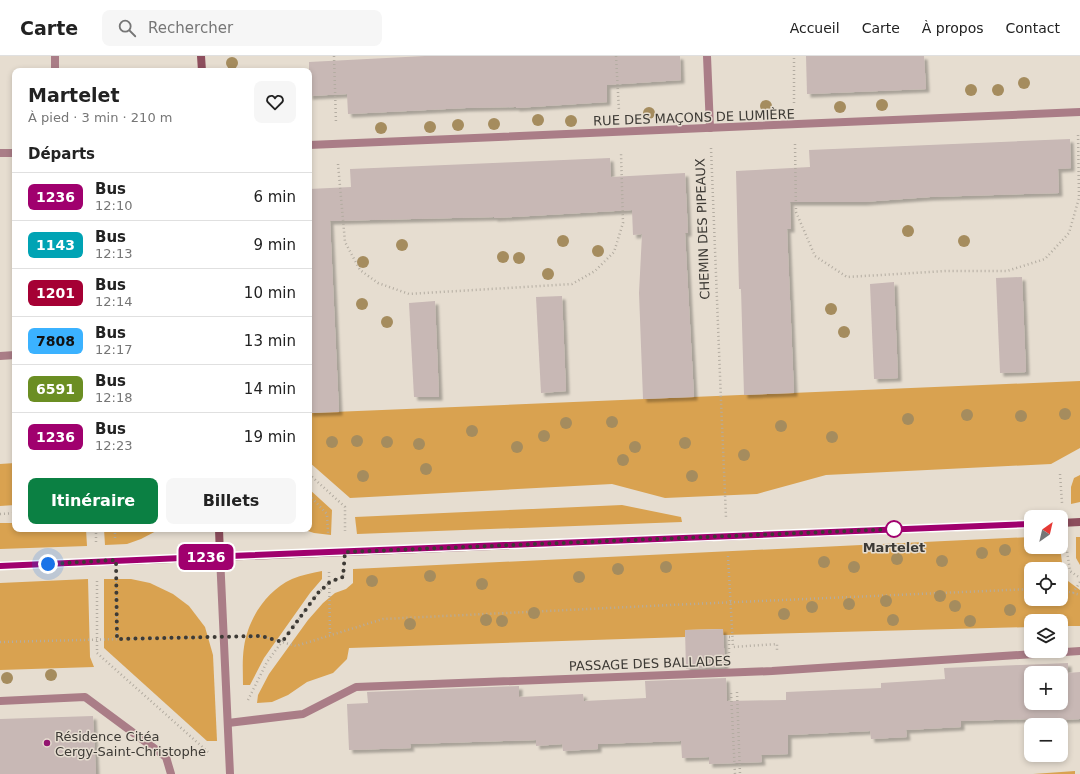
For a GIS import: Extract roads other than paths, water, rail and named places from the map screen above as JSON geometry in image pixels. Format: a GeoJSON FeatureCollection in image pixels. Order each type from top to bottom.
{"type":"FeatureCollection","features":[{"type":"Feature","properties":{"kind":"main road"},"geometry":{"type":"LineString","coordinates":[[201,56],[202,68]]}},
{"type":"Feature","properties":{"kind":"main road"},"geometry":{"type":"LineString","coordinates":[[1068,523],[1080,522]]}},
{"type":"Feature","properties":{"kind":"main road"},"geometry":{"type":"LineString","coordinates":[[0,566],[116,560],[1024,524]]}},
{"type":"Feature","properties":{"kind":"main road"},"geometry":{"type":"LineString","coordinates":[[219,532],[220,556]]}},
{"type":"Feature","properties":{"kind":"street"},"geometry":{"type":"LineString","coordinates":[[54,56],[55,68]]}},
{"type":"Feature","properties":{"kind":"street"},"geometry":{"type":"LineString","coordinates":[[707,56],[710,128]]}},
{"type":"Feature","properties":{"kind":"street","name":"RUE DES MAÇONS DE LUMIÈRE"},"geometry":{"type":"LineString","coordinates":[[312,145],[1079,112]]}},
{"type":"Feature","properties":{"kind":"street"},"geometry":{"type":"LineString","coordinates":[[0,153],[12,153]]}},
{"type":"Feature","properties":{"kind":"street"},"geometry":{"type":"LineString","coordinates":[[0,356],[12,355]]}},
{"type":"Feature","properties":{"kind":"street"},"geometry":{"type":"LineString","coordinates":[[220,556],[230,774]]}},
{"type":"Feature","properties":{"kind":"street","name":"PASSAGE DES BALLADES"},"geometry":{"type":"LineString","coordinates":[[228,723],[303,714],[356,687],[730,672],[1080,651]]}},
{"type":"Feature","properties":{"kind":"street"},"geometry":{"type":"LineString","coordinates":[[0,701],[85,697],[166,757],[171,774]]}},
{"type":"Feature","properties":{"kind":"place","name":"Martelet"},"geometry":{"type":"Point","coordinates":[894,529]}},
{"type":"Feature","properties":{"kind":"place","name":"Résidence Citéa Cergy-Saint-Christophe"},"geometry":{"type":"Point","coordinates":[47,743]}}]}
